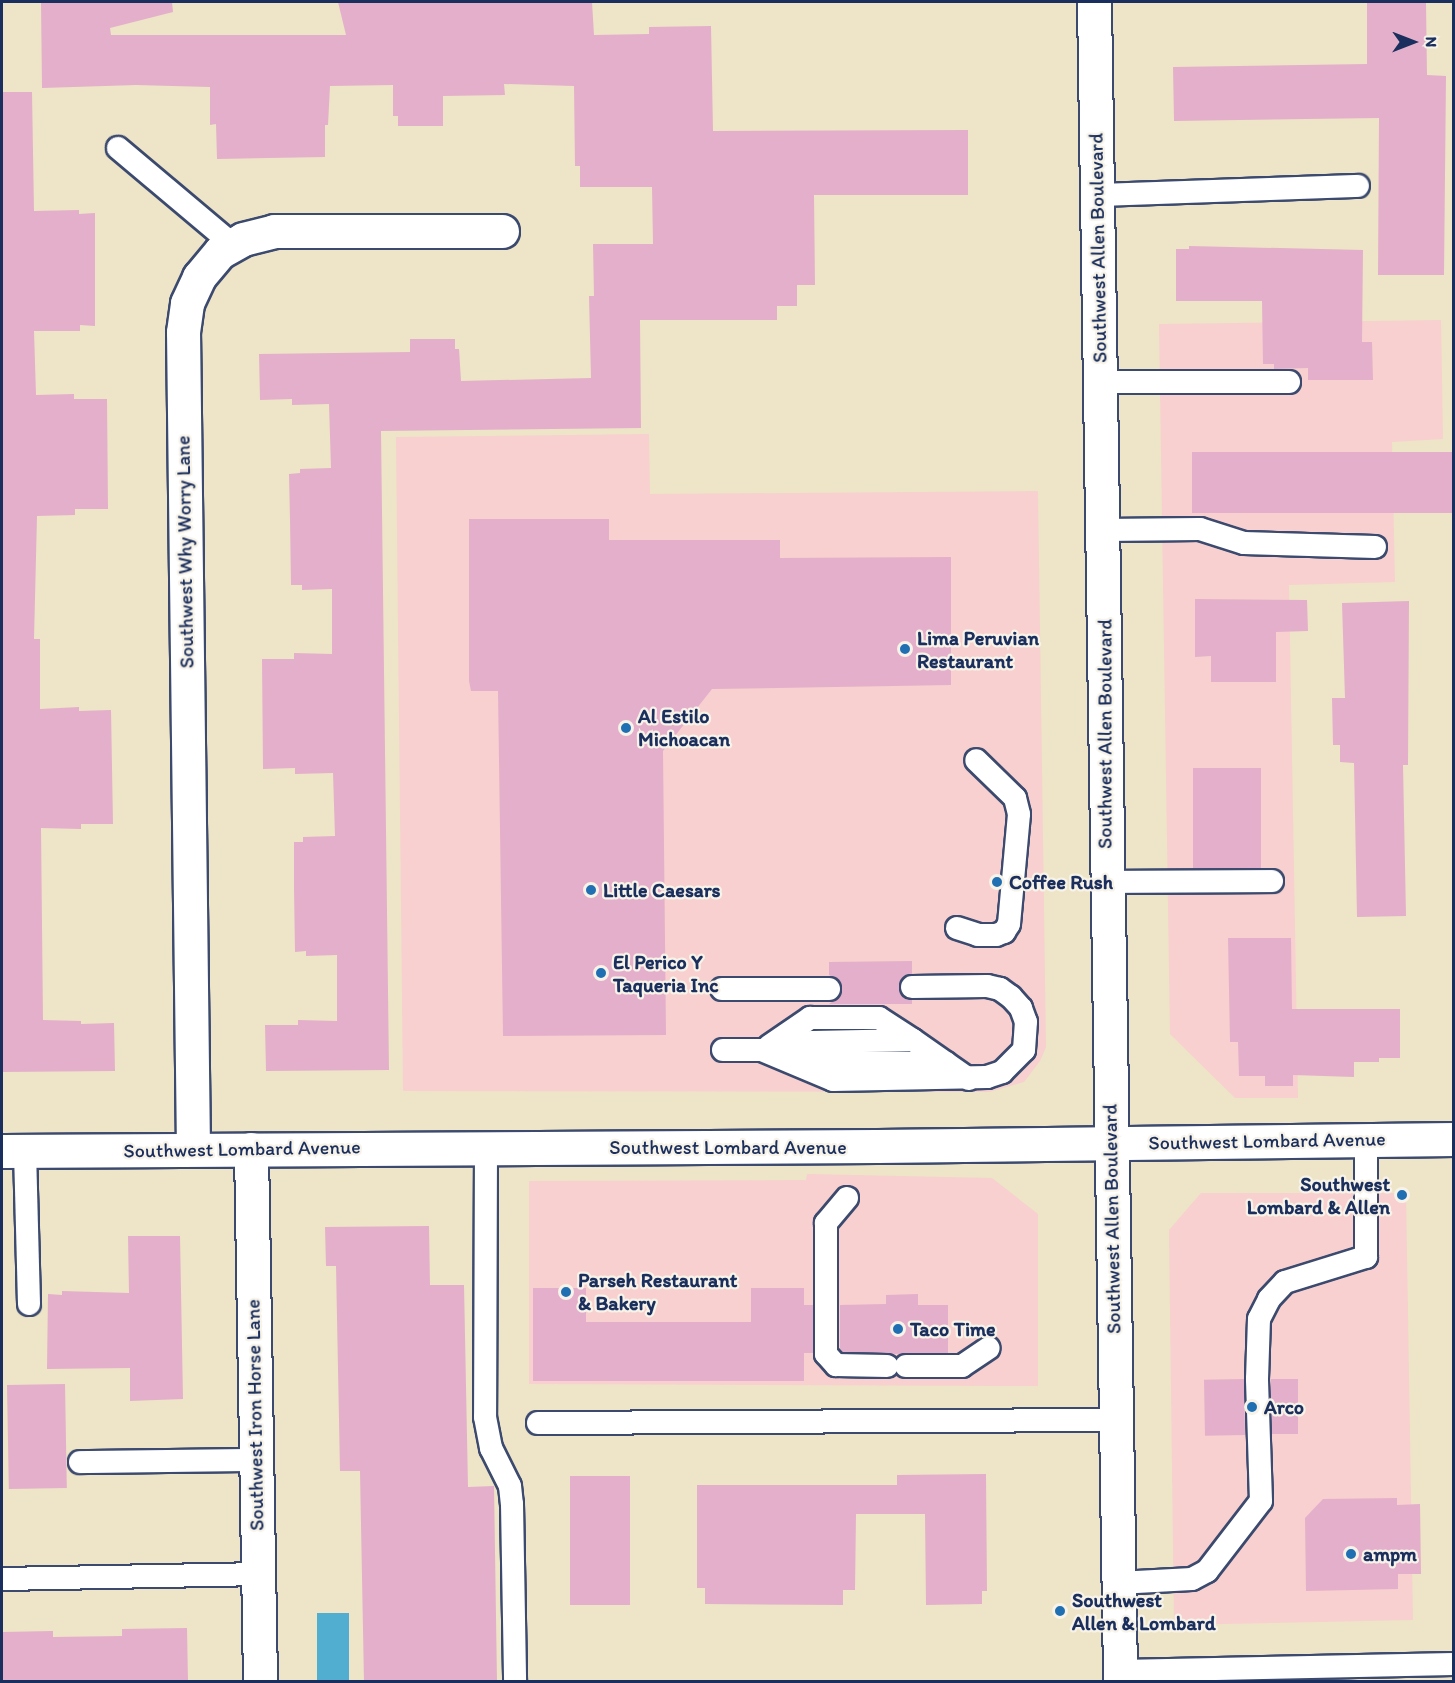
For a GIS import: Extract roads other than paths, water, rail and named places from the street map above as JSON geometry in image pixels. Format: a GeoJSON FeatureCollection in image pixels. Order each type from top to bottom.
{"type":"FeatureCollection","features":[{"type":"Feature","properties":{"kind":"street","name":"Southwest Allen Boulevard"},"geometry":{"type":"LineString","coordinates":[[1094,2],[1120,1676]]}},
{"type":"Feature","properties":{"kind":"street","name":"Southwest Why Worry Lane"},"geometry":{"type":"LineString","coordinates":[[193,1149],[183,332],[187,303],[198,277],[220,252],[243,239],[274,231],[502,231]]}},
{"type":"Feature","properties":{"kind":"street","name":"Southwest Lombard Avenue"},"geometry":{"type":"LineString","coordinates":[[13,1151],[1454,1139]]}},
{"type":"Feature","properties":{"kind":"street","name":"Southwest Iron Horse Lane"},"geometry":{"type":"LineString","coordinates":[[251,1149],[260,1682]]}},
{"type":"Feature","properties":{"kind":"lane"},"geometry":{"type":"LineString","coordinates":[[118,148],[233,246]]}},
{"type":"Feature","properties":{"kind":"lane"},"geometry":{"type":"LineString","coordinates":[[1097,195],[1358,186]]}},
{"type":"Feature","properties":{"kind":"lane"},"geometry":{"type":"LineString","coordinates":[[1100,382],[1289,382]]}},
{"type":"Feature","properties":{"kind":"lane"},"geometry":{"type":"LineString","coordinates":[[1103,530],[1200,529],[1244,543],[1375,547]]}},
{"type":"Feature","properties":{"kind":"lane"},"geometry":{"type":"LineString","coordinates":[[957,928],[978,935],[996,935],[1004,932],[1009,924],[1019,814],[1015,798],[976,760]]}},
{"type":"Feature","properties":{"kind":"lane"},"geometry":{"type":"LineString","coordinates":[[1107,882],[1272,881]]}},
{"type":"Feature","properties":{"kind":"lane"},"geometry":{"type":"LineString","coordinates":[[762,1050],[833,1080],[969,1079],[1002,1072],[1024,1050],[1026,1022],[1021,1008],[1000,989],[987,986],[912,987]]}},
{"type":"Feature","properties":{"kind":"lane"},"geometry":{"type":"LineString","coordinates":[[722,989],[829,989]]}},
{"type":"Feature","properties":{"kind":"lane"},"geometry":{"type":"LineString","coordinates":[[723,1050],[762,1050],[813,1042],[913,1040],[969,1079]]}},
{"type":"Feature","properties":{"kind":"lane"},"geometry":{"type":"LineString","coordinates":[[793,1062],[946,1063]]}},
{"type":"Feature","properties":{"kind":"lane"},"geometry":{"type":"LineString","coordinates":[[1118,1582],[1192,1580],[1207,1571],[1261,1501],[1257,1379],[1259,1319],[1269,1299],[1285,1282],[1365,1257],[1365,1140]]}},
{"type":"Feature","properties":{"kind":"lane"},"geometry":{"type":"LineString","coordinates":[[486,1148],[485,1417],[491,1448],[510,1486],[515,1682]]}},
{"type":"Feature","properties":{"kind":"lane"},"geometry":{"type":"LineString","coordinates":[[13,1151],[29,1304]]}},
{"type":"Feature","properties":{"kind":"lane"},"geometry":{"type":"LineString","coordinates":[[847,1198],[826,1223],[826,1354],[836,1365],[962,1366],[988,1348]]}},
{"type":"Feature","properties":{"kind":"lane"},"geometry":{"type":"LineString","coordinates":[[538,1423],[1116,1420]]}},
{"type":"Feature","properties":{"kind":"lane"},"geometry":{"type":"LineString","coordinates":[[80,1462],[256,1460]]}},
{"type":"Feature","properties":{"kind":"lane"},"geometry":{"type":"LineString","coordinates":[[2,1579],[258,1574]]}},
{"type":"Feature","properties":{"kind":"lane"},"geometry":{"type":"LineString","coordinates":[[1120,1676],[1454,1664]]}},
{"type":"Feature","properties":{"kind":"water"},"geometry":{"type":"Polygon","coordinates":[[[317,1613],[349,1613],[349,1680],[317,1680],[317,1613]]]}},
{"type":"Feature","properties":{"kind":"place","name":"Lima Peruvian Restaurant"},"geometry":{"type":"Point","coordinates":[905,649]}},
{"type":"Feature","properties":{"kind":"place","name":"Al Estilo Michoacan"},"geometry":{"type":"Point","coordinates":[626,728]}},
{"type":"Feature","properties":{"kind":"place","name":"Coffee Rush"},"geometry":{"type":"Point","coordinates":[997,882]}},
{"type":"Feature","properties":{"kind":"place","name":"Little Caesars"},"geometry":{"type":"Point","coordinates":[591,890]}},
{"type":"Feature","properties":{"kind":"place","name":"El Perico Y Taqueria Inc"},"geometry":{"type":"Point","coordinates":[601,973]}},
{"type":"Feature","properties":{"kind":"place","name":"Southwest Lombard & Allen"},"geometry":{"type":"Point","coordinates":[1402,1195]}},
{"type":"Feature","properties":{"kind":"place","name":"Parseh Restaurant & Bakery"},"geometry":{"type":"Point","coordinates":[566,1292]}},
{"type":"Feature","properties":{"kind":"place","name":"Taco Time"},"geometry":{"type":"Point","coordinates":[898,1329]}},
{"type":"Feature","properties":{"kind":"place","name":"Arco"},"geometry":{"type":"Point","coordinates":[1252,1407]}},
{"type":"Feature","properties":{"kind":"place","name":"ampm"},"geometry":{"type":"Point","coordinates":[1351,1554]}},
{"type":"Feature","properties":{"kind":"place","name":"Southwest Allen & Lombard"},"geometry":{"type":"Point","coordinates":[1060,1611]}}]}
